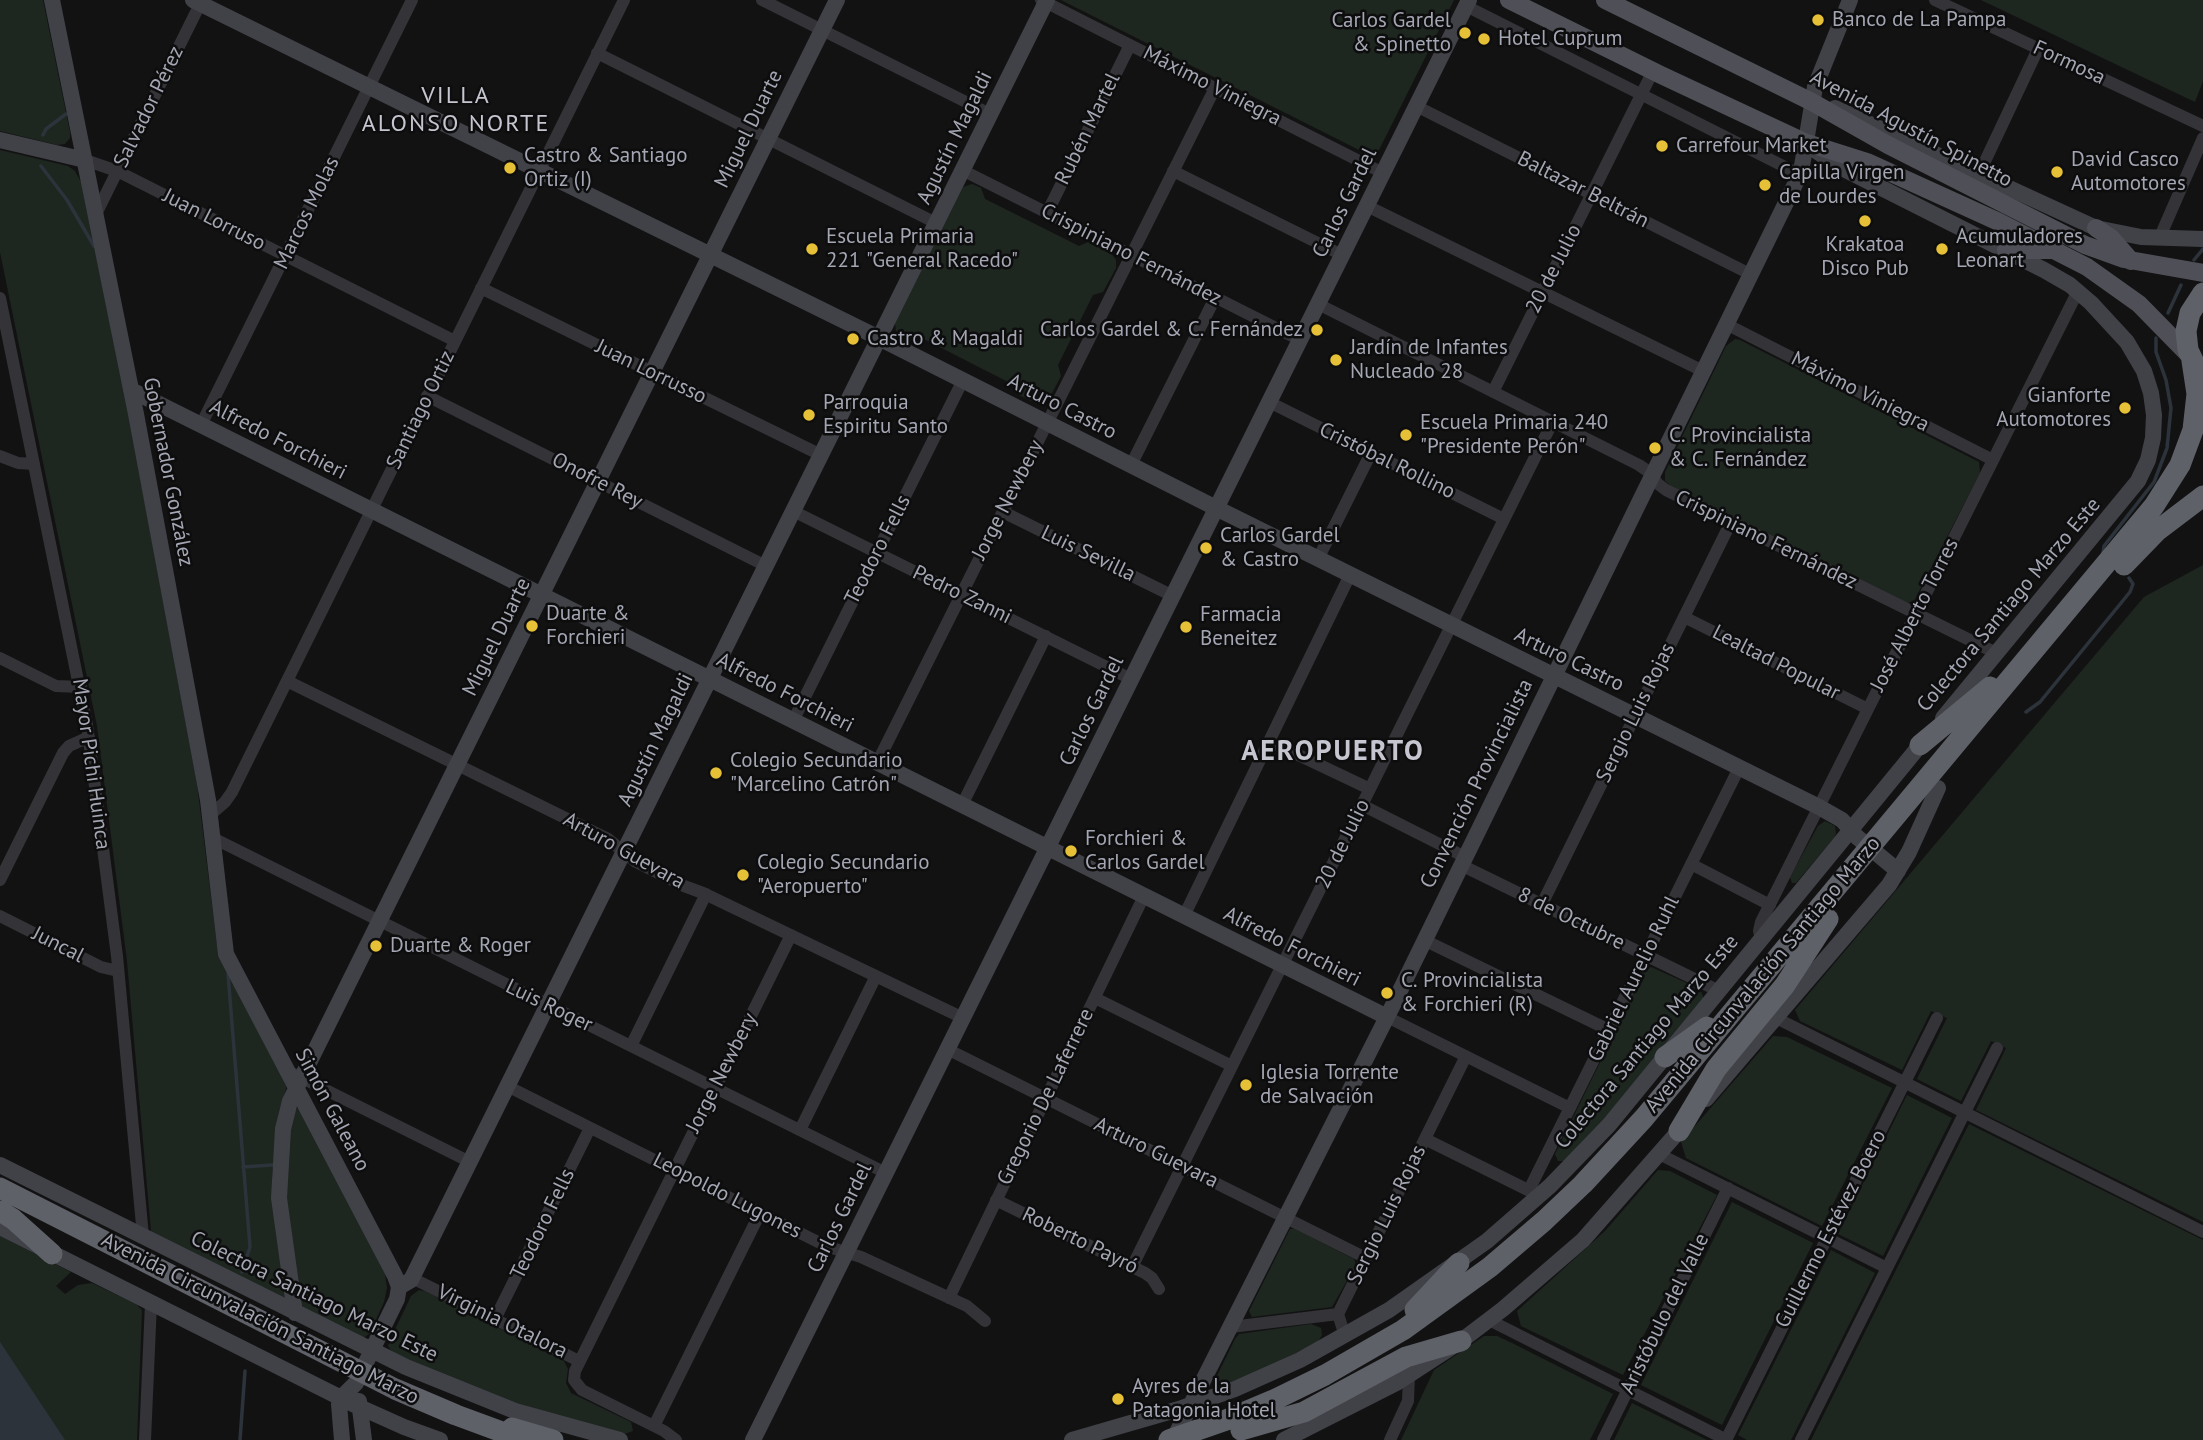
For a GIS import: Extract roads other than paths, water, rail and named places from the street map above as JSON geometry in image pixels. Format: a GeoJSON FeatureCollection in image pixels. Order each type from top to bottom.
{"type":"FeatureCollection","features":[{"type":"Feature","properties":{"kind":"highway","name":"Avenida Circunvalación Santiago Marzo"},"geometry":{"type":"LineString","coordinates":[[1213,1440],[1241,1430],[1322,1392],[1400,1348],[1466,1303],[1541,1244],[1637,1147],[1828,919],[1875,852],[2154,506],[2183,458],[2193,430],[2197,406],[2195,365],[2185,337],[2190,313],[2203,293]]}},
{"type":"Feature","properties":{"kind":"highway","name":"Avenida Circunvalación Santiago Marzo"},"geometry":{"type":"LineString","coordinates":[[1172,1439],[1234,1417],[1292,1391],[1372,1348],[1433,1310],[1490,1267],[1550,1216],[1632,1131],[1832,892],[1938,788],[2132,556],[2157,531],[2203,496]]}},
{"type":"Feature","properties":{"kind":"highway"},"geometry":{"type":"LineString","coordinates":[[1920,745],[1985,693],[2049,618],[2102,570]]}},
{"type":"Feature","properties":{"kind":"highway"},"geometry":{"type":"LineString","coordinates":[[1665,1058],[1705,1029],[1773,948],[1832,892]]}},
{"type":"Feature","properties":{"kind":"highway"},"geometry":{"type":"LineString","coordinates":[[1679,1131],[1716,1069],[1785,985],[1828,919]]}},
{"type":"Feature","properties":{"kind":"highway"},"geometry":{"type":"LineString","coordinates":[[0,1178],[89,1220],[139,1259]]}},
{"type":"Feature","properties":{"kind":"highway","name":"Avenida Circunvalación Santiago Marzo"},"geometry":{"type":"LineString","coordinates":[[0,1188],[359,1377]]}},
{"type":"Feature","properties":{"kind":"highway","name":"Avenida Circunvalación Santiago Marzo"},"geometry":{"type":"LineString","coordinates":[[0,1201],[359,1377],[482,1432],[524,1440]]}},
{"type":"Feature","properties":{"kind":"highway"},"geometry":{"type":"LineString","coordinates":[[0,1211],[13,1219],[52,1254]]}},
{"type":"Feature","properties":{"kind":"highway"},"geometry":{"type":"LineString","coordinates":[[1292,1391],[1323,1366],[1414,1311],[1459,1263]]}},
{"type":"Feature","properties":{"kind":"highway"},"geometry":{"type":"LineString","coordinates":[[1241,1430],[1299,1414],[1406,1357],[1461,1341]]}},
{"type":"Feature","properties":{"kind":"highway"},"geometry":{"type":"LineString","coordinates":[[482,1432],[517,1429],[553,1440]]}},
{"type":"Feature","properties":{"kind":"main road","name":"Avenida Agustín Spinetto"},"geometry":{"type":"LineString","coordinates":[[1509,0],[1804,142],[1867,162],[1999,222],[2055,251],[2099,275],[2128,295],[2155,318],[2195,365]]}},
{"type":"Feature","properties":{"kind":"main road","name":"Avenida Agustín Spinetto"},"geometry":{"type":"LineString","coordinates":[[1605,0],[1812,102],[1888,145],[2078,242],[2131,261],[2203,273]]}},
{"type":"Feature","properties":{"kind":"main road"},"geometry":{"type":"LineString","coordinates":[[2096,228],[2107,235],[2131,261]]}},
{"type":"Feature","properties":{"kind":"main road"},"geometry":{"type":"LineString","coordinates":[[2006,250],[2055,251]]}},
{"type":"Feature","properties":{"kind":"street","name":"Gobernador González"},"geometry":{"type":"LineString","coordinates":[[52,0],[131,390],[210,815],[226,954]]}},
{"type":"Feature","properties":{"kind":"street","name":"Marcos Molas"},"geometry":{"type":"LineString","coordinates":[[201,425],[412,0]]}},
{"type":"Feature","properties":{"kind":"street","name":"Santiago Ortiz"},"geometry":{"type":"LineString","coordinates":[[210,815],[230,796],[624,0]]}},
{"type":"Feature","properties":{"kind":"street"},"geometry":{"type":"LineString","coordinates":[[762,0],[990,114]]}},
{"type":"Feature","properties":{"kind":"street","name":"Miguel Duarte"},"geometry":{"type":"LineString","coordinates":[[295,1313],[282,1232],[279,1181],[283,1125],[295,1079],[379,921],[837,0]]}},
{"type":"Feature","properties":{"kind":"street","name":"Convención Provincialista"},"geometry":{"type":"LineString","coordinates":[[1172,1439],[1387,1017],[1799,174],[1817,81],[1850,0]]}},
{"type":"Feature","properties":{"kind":"street","name":"Formosa"},"geometry":{"type":"LineString","coordinates":[[1935,0],[2203,126]]}},
{"type":"Feature","properties":{"kind":"street","name":"Arturo Castro"},"geometry":{"type":"LineString","coordinates":[[198,1],[1819,807],[1842,820],[1898,872]]}},
{"type":"Feature","properties":{"kind":"street","name":"Salvador Pérez"},"geometry":{"type":"LineString","coordinates":[[96,214],[198,1]]}},
{"type":"Feature","properties":{"kind":"street","name":"Máximo Viniegra"},"geometry":{"type":"LineString","coordinates":[[1045,1],[1383,173]]}},
{"type":"Feature","properties":{"kind":"street","name":"Agustín Magaldi"},"geometry":{"type":"LineString","coordinates":[[342,1399],[359,1377],[405,1282],[470,1162],[1045,1]]}},
{"type":"Feature","properties":{"kind":"street"},"geometry":{"type":"LineString","coordinates":[[1467,3],[1799,174]]}},
{"type":"Feature","properties":{"kind":"street","name":"Carlos Gardel"},"geometry":{"type":"LineString","coordinates":[[753,1440],[1467,3]]}},
{"type":"Feature","properties":{"kind":"street","name":"Rubén Martel"},"geometry":{"type":"LineString","coordinates":[[1047,213],[1130,45]]}},
{"type":"Feature","properties":{"kind":"street"},"geometry":{"type":"LineString","coordinates":[[1979,174],[2038,49]]}},
{"type":"Feature","properties":{"kind":"street"},"geometry":{"type":"LineString","coordinates":[[597,54],[936,223]]}},
{"type":"Feature","properties":{"kind":"street","name":"20 de Julio"},"geometry":{"type":"LineString","coordinates":[[1493,392],[1653,71]]}},
{"type":"Feature","properties":{"kind":"street","name":"Jorge Newbery"},"geometry":{"type":"LineString","coordinates":[[877,763],[1215,88]]}},
{"type":"Feature","properties":{"kind":"street"},"geometry":{"type":"LineString","coordinates":[[1812,102],[1852,114],[2096,228],[2159,239],[2203,239]]}},
{"type":"Feature","properties":{"kind":"street","name":"Baltazar Beltrán"},"geometry":{"type":"LineString","coordinates":[[1416,106],[1751,274]]}},
{"type":"Feature","properties":{"kind":"street"},"geometry":{"type":"LineString","coordinates":[[2159,239],[2203,138]]}},
{"type":"Feature","properties":{"kind":"street"},"geometry":{"type":"LineString","coordinates":[[0,140],[85,160]]}},
{"type":"Feature","properties":{"kind":"street","name":"Colectora Santiago Marzo Este"},"geometry":{"type":"LineString","coordinates":[[1072,1440],[1191,1405],[1269,1374],[1345,1336],[1396,1306],[1459,1263],[1609,1125],[1850,829],[2124,500],[2143,471],[2151,449],[2154,427],[2151,393],[2144,371],[2127,342],[2078,291],[2006,250],[1838,166],[1804,142]]}},
{"type":"Feature","properties":{"kind":"street","name":"Juan Lorruso"},"geometry":{"type":"LineString","coordinates":[[85,160],[117,172],[455,341]]}},
{"type":"Feature","properties":{"kind":"street","name":"Crispiniano Fernández"},"geometry":{"type":"LineString","coordinates":[[962,170],[1300,340]]}},
{"type":"Feature","properties":{"kind":"street"},"geometry":{"type":"LineString","coordinates":[[1173,170],[1342,255]]}},
{"type":"Feature","properties":{"kind":"street"},"geometry":{"type":"LineString","coordinates":[[1367,206],[1703,371]]}},
{"type":"Feature","properties":{"kind":"street","name":"Juan Lorrusso"},"geometry":{"type":"LineString","coordinates":[[481,288],[821,456]]}},
{"type":"Feature","properties":{"kind":"street","name":"José Alberto Torres"},"geometry":{"type":"LineString","coordinates":[[1761,939],[1759,928],[1770,905],[2078,291]]}},
{"type":"Feature","properties":{"kind":"street"},"geometry":{"type":"LineString","coordinates":[[1131,466],[1215,298]]}},
{"type":"Feature","properties":{"kind":"street","name":"Mayor Pichi Huinca"},"geometry":{"type":"LineString","coordinates":[[0,299],[89,737],[118,971],[142,1236]]}},
{"type":"Feature","properties":{"kind":"street","name":"Crispiniano Fernández"},"geometry":{"type":"LineString","coordinates":[[1318,304],[1639,465],[1663,488],[1996,653]]}},
{"type":"Feature","properties":{"kind":"street","name":"Máximo Viniegra"},"geometry":{"type":"LineString","coordinates":[[1726,324],[1993,460]]}},
{"type":"Feature","properties":{"kind":"street","name":"Teodoro Fells"},"geometry":{"type":"LineString","coordinates":[[793,721],[963,380]]}},
{"type":"Feature","properties":{"kind":"street","name":"Alfredo Forchieri"},"geometry":{"type":"LineString","coordinates":[[131,390],[1570,1108]]}},
{"type":"Feature","properties":{"kind":"street","name":"Onofre Rey"},"geometry":{"type":"LineString","coordinates":[[427,397],[766,566]]}},
{"type":"Feature","properties":{"kind":"street","name":"Cristóbal Rollino"},"geometry":{"type":"LineString","coordinates":[[1269,402],[1504,519]]}},
{"type":"Feature","properties":{"kind":"street","name":"20 de Julio"},"geometry":{"type":"LineString","coordinates":[[1132,1267],[1553,421]]}},
{"type":"Feature","properties":{"kind":"street"},"geometry":{"type":"LineString","coordinates":[[1318,559],[1371,453]]}},
{"type":"Feature","properties":{"kind":"street"},"geometry":{"type":"LineString","coordinates":[[0,456],[15,463],[34,464]]}},
{"type":"Feature","properties":{"kind":"street","name":"Pedro Zanni"},"geometry":{"type":"LineString","coordinates":[[793,511],[1132,679]]}},
{"type":"Feature","properties":{"kind":"street","name":"Luis Sevilla"},"geometry":{"type":"LineString","coordinates":[[1003,512],[1173,596]]}},
{"type":"Feature","properties":{"kind":"street","name":"Sergio Luis Rojas"},"geometry":{"type":"LineString","coordinates":[[1542,904],[1731,522]]}},
{"type":"Feature","properties":{"kind":"street"},"geometry":{"type":"LineString","coordinates":[[1184,916],[1350,575]]}},
{"type":"Feature","properties":{"kind":"street","name":"Lealtad Popular"},"geometry":{"type":"LineString","coordinates":[[1684,617],[1868,709]]}},
{"type":"Feature","properties":{"kind":"street"},"geometry":{"type":"LineString","coordinates":[[962,805],[1046,636]]}},
{"type":"Feature","properties":{"kind":"street"},"geometry":{"type":"LineString","coordinates":[[0,658],[56,686],[81,688]]}},
{"type":"Feature","properties":{"kind":"street","name":"Arturo Guevara"},"geometry":{"type":"LineString","coordinates":[[287,681],[608,839],[639,863],[687,887],[963,1018]]}},
{"type":"Feature","properties":{"kind":"street"},"geometry":{"type":"LineString","coordinates":[[0,880],[63,752],[69,746],[89,737]]}},
{"type":"Feature","properties":{"kind":"street"},"geometry":{"type":"LineString","coordinates":[[1269,741],[1370,789]]}},
{"type":"Feature","properties":{"kind":"street","name":"Gabriel Aurelio Ruhl"},"geometry":{"type":"LineString","coordinates":[[1534,1193],[1570,1108],[1739,768]]}},
{"type":"Feature","properties":{"kind":"street"},"geometry":{"type":"LineString","coordinates":[[1284,1440],[1409,1375],[1461,1341],[1537,1282],[1583,1240],[1880,897],[1913,846],[1938,788]]}},
{"type":"Feature","properties":{"kind":"street","name":"8 de Octubre"},"geometry":{"type":"LineString","coordinates":[[1362,805],[1542,904],[1719,991]]}},
{"type":"Feature","properties":{"kind":"street","name":"Luis Roger"},"geometry":{"type":"LineString","coordinates":[[213,838],[886,1173]]}},
{"type":"Feature","properties":{"kind":"street"},"geometry":{"type":"LineString","coordinates":[[1691,864],[1770,905]]}},
{"type":"Feature","properties":{"kind":"street"},"geometry":{"type":"LineString","coordinates":[[631,1046],[705,894]]}},
{"type":"Feature","properties":{"kind":"street","name":"Gregorio De Laferrere"},"geometry":{"type":"LineString","coordinates":[[948,1298],[1144,896]]}},
{"type":"Feature","properties":{"kind":"street","name":"Juncal"},"geometry":{"type":"LineString","coordinates":[[0,916],[101,967],[118,971]]}},
{"type":"Feature","properties":{"kind":"street","name":"Jorge Newbery"},"geometry":{"type":"LineString","coordinates":[[579,1361],[791,935]]}},
{"type":"Feature","properties":{"kind":"street"},"geometry":{"type":"LineString","coordinates":[[1424,940],[1609,1030]]}},
{"type":"Feature","properties":{"kind":"street","name":"Simón Galeano"},"geometry":{"type":"LineString","coordinates":[[226,954],[295,1079],[395,1276],[405,1282]]}},
{"type":"Feature","properties":{"kind":"street"},"geometry":{"type":"LineString","coordinates":[[800,1130],[876,976]]}},
{"type":"Feature","properties":{"kind":"street"},"geometry":{"type":"LineString","coordinates":[[1095,998],[1232,1066]]}},
{"type":"Feature","properties":{"kind":"street","name":"Guillermo Estévez Boero"},"geometry":{"type":"LineString","coordinates":[[1726,1440],[1937,1017]]}},
{"type":"Feature","properties":{"kind":"street"},"geometry":{"type":"LineString","coordinates":[[1776,1018],[2203,1232]]}},
{"type":"Feature","properties":{"kind":"street"},"geometry":{"type":"LineString","coordinates":[[1801,1440],[1997,1048]]}},
{"type":"Feature","properties":{"kind":"street","name":"Arturo Guevara"},"geometry":{"type":"LineString","coordinates":[[947,1049],[1366,1258]]}},
{"type":"Feature","properties":{"kind":"street","name":"Sergio Luis Rojas"},"geometry":{"type":"LineString","coordinates":[[1338,1314],[1466,1056]]}},
{"type":"Feature","properties":{"kind":"street"},"geometry":{"type":"LineString","coordinates":[[295,1079],[470,1162]]}},
{"type":"Feature","properties":{"kind":"street","name":"Leopoldo Lugones"},"geometry":{"type":"LineString","coordinates":[[507,1086],[831,1248],[861,1257],[970,1308],[985,1321]]}},
{"type":"Feature","properties":{"kind":"street","name":"Teodoro Fells"},"geometry":{"type":"LineString","coordinates":[[495,1319],[590,1128]]}},
{"type":"Feature","properties":{"kind":"street"},"geometry":{"type":"LineString","coordinates":[[1425,1139],[1534,1193]]}},
{"type":"Feature","properties":{"kind":"street"},"geometry":{"type":"LineString","coordinates":[[1660,1154],[1887,1268]]}},
{"type":"Feature","properties":{"kind":"street","name":"Colectora Santiago Marzo Este"},"geometry":{"type":"LineString","coordinates":[[0,1165],[372,1351],[443,1383],[515,1411],[620,1440]]}},
{"type":"Feature","properties":{"kind":"street","name":"Aristóbulo del Valle"},"geometry":{"type":"LineString","coordinates":[[1603,1440],[1728,1188]]}},
{"type":"Feature","properties":{"kind":"street","name":"Roberto Payró"},"geometry":{"type":"LineString","coordinates":[[996,1200],[1150,1276],[1159,1289]]}},
{"type":"Feature","properties":{"kind":"street"},"geometry":{"type":"LineString","coordinates":[[654,1426],[760,1213]]}},
{"type":"Feature","properties":{"kind":"street"},"geometry":{"type":"LineString","coordinates":[[0,1227],[419,1437],[440,1440]]}},
{"type":"Feature","properties":{"kind":"street","name":"Virginia Otalora"},"geometry":{"type":"LineString","coordinates":[[405,1282],[495,1319],[579,1361],[574,1377],[579,1388],[676,1440]]}},
{"type":"Feature","properties":{"kind":"street"},"geometry":{"type":"LineString","coordinates":[[145,1440],[151,1303]]}},
{"type":"Feature","properties":{"kind":"street"},"geometry":{"type":"LineString","coordinates":[[1231,1327],[1338,1314],[1345,1336]]}},
{"type":"Feature","properties":{"kind":"street"},"geometry":{"type":"LineString","coordinates":[[1489,1320],[1726,1440]]}},
{"type":"Feature","properties":{"kind":"street"},"geometry":{"type":"LineString","coordinates":[[1390,1440],[1408,1401],[1409,1375]]}},
{"type":"Feature","properties":{"kind":"street"},"geometry":{"type":"LineString","coordinates":[[359,1377],[363,1440]]}},
{"type":"Feature","properties":{"kind":"street"},"geometry":{"type":"LineString","coordinates":[[342,1399],[338,1410],[342,1440]]}},
{"type":"Feature","properties":{"kind":"waterway"},"geometry":{"type":"LineString","coordinates":[[43,135],[46,129],[66,114]]}},
{"type":"Feature","properties":{"kind":"waterway"},"geometry":{"type":"LineString","coordinates":[[41,166],[67,200],[94,246]]}},
{"type":"Feature","properties":{"kind":"waterway"},"geometry":{"type":"LineString","coordinates":[[2194,260],[2203,249]]}},
{"type":"Feature","properties":{"kind":"waterway"},"geometry":{"type":"LineString","coordinates":[[2168,313],[2181,285]]}},
{"type":"Feature","properties":{"kind":"waterway"},"geometry":{"type":"LineString","coordinates":[[2103,553],[2104,546],[2154,482],[2167,448],[2171,408],[2166,380],[2156,352],[2156,338]]}},
{"type":"Feature","properties":{"kind":"waterway"},"geometry":{"type":"LineString","coordinates":[[2026,712],[2040,702],[2130,592],[2133,584],[2129,578]]}},
{"type":"Feature","properties":{"kind":"waterway"},"geometry":{"type":"LineString","coordinates":[[228,974],[250,1247],[242,1272]]}},
{"type":"Feature","properties":{"kind":"waterway"},"geometry":{"type":"LineString","coordinates":[[243,1167],[272,1165]]}},
{"type":"Feature","properties":{"kind":"waterway"},"geometry":{"type":"LineString","coordinates":[[240,1440],[245,1371]]}},
{"type":"Feature","properties":{"kind":"place","name":"Banco de La Pampa"},"geometry":{"type":"Point","coordinates":[1818,20]}},
{"type":"Feature","properties":{"kind":"place","name":"Carlos Gardel & Spinetto"},"geometry":{"type":"Point","coordinates":[1465,33]}},
{"type":"Feature","properties":{"kind":"place","name":"Hotel Cuprum"},"geometry":{"type":"Point","coordinates":[1484,39]}},
{"type":"Feature","properties":{"kind":"place","name":"Carrefour Market"},"geometry":{"type":"Point","coordinates":[1662,146]}},
{"type":"Feature","properties":{"kind":"place","name":"Castro & Santiago Ortiz (I)"},"geometry":{"type":"Point","coordinates":[510,168]}},
{"type":"Feature","properties":{"kind":"place","name":"David Casco Automotores"},"geometry":{"type":"Point","coordinates":[2057,172]}},
{"type":"Feature","properties":{"kind":"place","name":"Capilla Virgen de Lourdes"},"geometry":{"type":"Point","coordinates":[1765,185]}},
{"type":"Feature","properties":{"kind":"place","name":"Krakatoa Disco Pub"},"geometry":{"type":"Point","coordinates":[1865,221]}},
{"type":"Feature","properties":{"kind":"place","name":"Escuela Primaria 221 \"General Racedo\""},"geometry":{"type":"Point","coordinates":[812,249]}},
{"type":"Feature","properties":{"kind":"place","name":"Acumuladores Leonart"},"geometry":{"type":"Point","coordinates":[1942,249]}},
{"type":"Feature","properties":{"kind":"place","name":"Carlos Gardel & C. Fernández"},"geometry":{"type":"Point","coordinates":[1317,330]}},
{"type":"Feature","properties":{"kind":"place","name":"Castro & Magaldi"},"geometry":{"type":"Point","coordinates":[853,339]}},
{"type":"Feature","properties":{"kind":"place","name":"Jardín de Infantes Nucleado 28"},"geometry":{"type":"Point","coordinates":[1336,360]}},
{"type":"Feature","properties":{"kind":"place","name":"Gianforte Automotores"},"geometry":{"type":"Point","coordinates":[2125,408]}},
{"type":"Feature","properties":{"kind":"place","name":"Parroquia Espiritu Santo"},"geometry":{"type":"Point","coordinates":[809,415]}},
{"type":"Feature","properties":{"kind":"place","name":"Escuela Primaria 240 \"Presidente Perón\""},"geometry":{"type":"Point","coordinates":[1406,435]}},
{"type":"Feature","properties":{"kind":"place","name":"C. Provincialista & C. Fernández"},"geometry":{"type":"Point","coordinates":[1655,448]}},
{"type":"Feature","properties":{"kind":"place","name":"Carlos Gardel & Castro"},"geometry":{"type":"Point","coordinates":[1206,548]}},
{"type":"Feature","properties":{"kind":"place","name":"Duarte & Forchieri"},"geometry":{"type":"Point","coordinates":[532,626]}},
{"type":"Feature","properties":{"kind":"place","name":"Farmacia Beneitez"},"geometry":{"type":"Point","coordinates":[1186,627]}},
{"type":"Feature","properties":{"kind":"place","name":"Colegio Secundario \"Marcelino Catrón\""},"geometry":{"type":"Point","coordinates":[716,773]}},
{"type":"Feature","properties":{"kind":"place","name":"Forchieri & Carlos Gardel"},"geometry":{"type":"Point","coordinates":[1071,851]}},
{"type":"Feature","properties":{"kind":"place","name":"Colegio Secundario \"Aeropuerto\""},"geometry":{"type":"Point","coordinates":[743,875]}},
{"type":"Feature","properties":{"kind":"place","name":"Duarte & Roger"},"geometry":{"type":"Point","coordinates":[376,946]}},
{"type":"Feature","properties":{"kind":"place","name":"C. Provincialista & Forchieri (R)"},"geometry":{"type":"Point","coordinates":[1387,993]}},
{"type":"Feature","properties":{"kind":"place","name":"Iglesia Torrente de Salvación"},"geometry":{"type":"Point","coordinates":[1246,1085]}},
{"type":"Feature","properties":{"kind":"place","name":"Ayres de la Patagonia Hotel"},"geometry":{"type":"Point","coordinates":[1118,1399]}},
{"type":"Feature","properties":{"kind":"district","name":"VILLA ALONSO NORTE"},"geometry":{"type":"Point","coordinates":[456,110]}},
{"type":"Feature","properties":{"kind":"district","name":"AEROPUERTO"},"geometry":{"type":"Point","coordinates":[1333,752]}}]}
